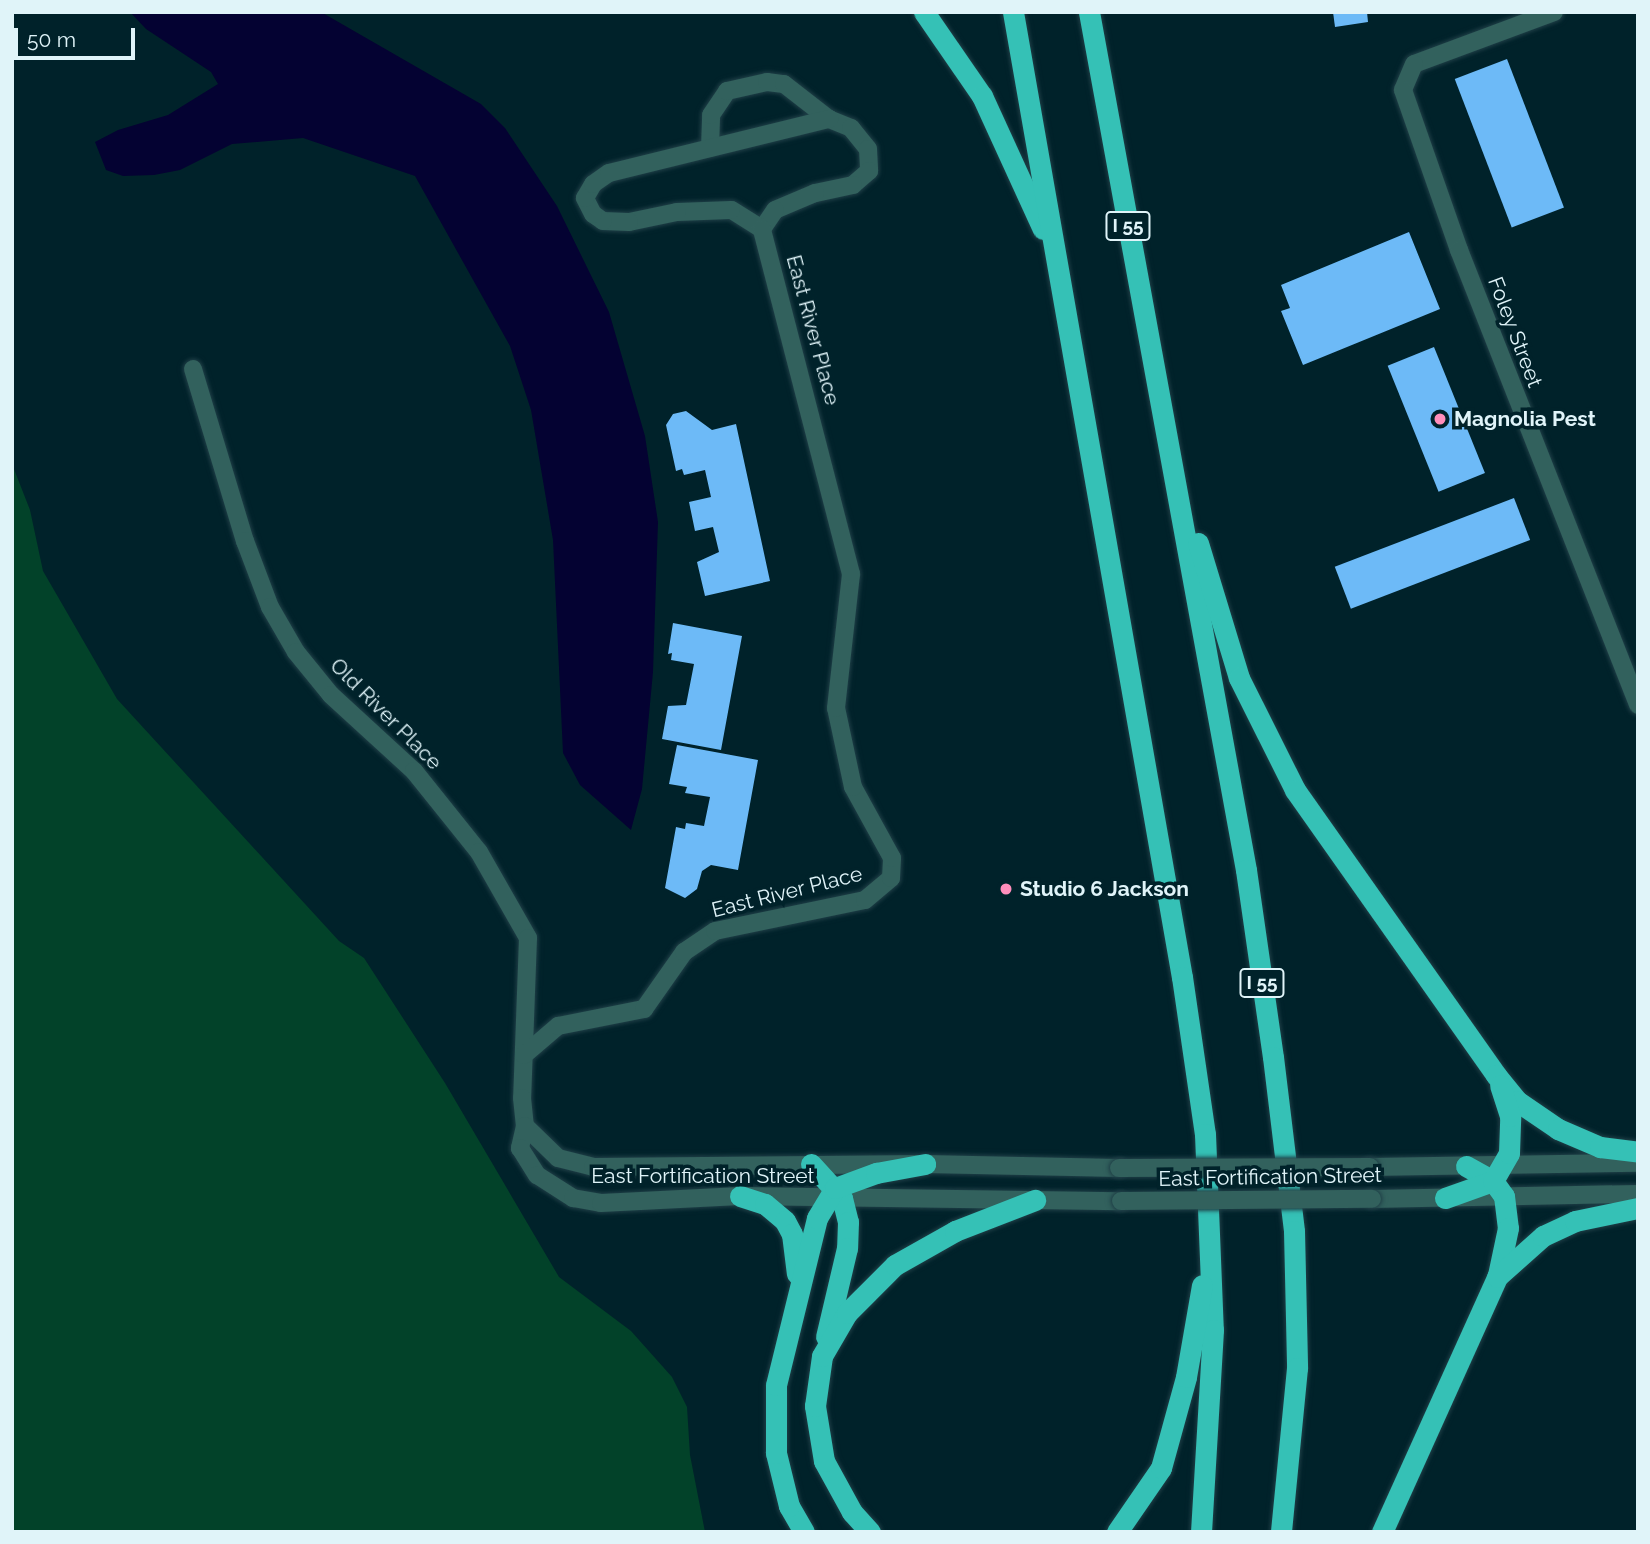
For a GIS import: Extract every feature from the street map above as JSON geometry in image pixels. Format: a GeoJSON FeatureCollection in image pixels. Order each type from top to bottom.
{"type":"FeatureCollection","features":[{"type":"Feature","properties":{"kind":"highway"},"geometry":{"type":"LineString","coordinates":[[924,12],[982,96],[1055,257]]}},
{"type":"Feature","properties":{"kind":"highway"},"geometry":{"type":"LineString","coordinates":[[1013,12],[1182,977],[1205,1134],[1213,1330],[1201,1532]]}},
{"type":"Feature","properties":{"kind":"highway","name":"I 55"},"geometry":{"type":"LineString","coordinates":[[1089,12],[1246,870],[1294,1231],[1297,1368],[1281,1532]]}},
{"type":"Feature","properties":{"kind":"highway"},"geometry":{"type":"LineString","coordinates":[[1167,440],[1240,678],[1267,738],[1322,833],[1517,1101],[1558,1129],[1600,1147],[1638,1152]]}},
{"type":"Feature","properties":{"kind":"highway"},"geometry":{"type":"LineString","coordinates":[[1382,1532],[1497,1277],[1508,1228],[1499,1181],[1509,1153],[1510,1116],[1496,1075]]}},
{"type":"Feature","properties":{"kind":"highway"},"geometry":{"type":"LineString","coordinates":[[811,1164],[835,1194],[848,1222],[847,1248],[822,1356],[815,1406],[824,1461],[852,1512],[870,1532]]}},
{"type":"Feature","properties":{"kind":"highway"},"geometry":{"type":"LineString","coordinates":[[804,1532],[789,1506],[776,1452],[776,1385],[798,1283],[835,1194],[876,1173],[925,1164]]}},
{"type":"Feature","properties":{"kind":"highway"},"geometry":{"type":"LineString","coordinates":[[1466,1166],[1499,1181]]}},
{"type":"Feature","properties":{"kind":"highway"},"geometry":{"type":"LineString","coordinates":[[1445,1198],[1499,1181]]}},
{"type":"Feature","properties":{"kind":"highway"},"geometry":{"type":"LineString","coordinates":[[740,1196],[765,1204],[785,1221],[792,1234],[798,1283]]}},
{"type":"Feature","properties":{"kind":"highway"},"geometry":{"type":"LineString","coordinates":[[822,1356],[847,1313],[895,1265],[955,1231],[1035,1200]]}},
{"type":"Feature","properties":{"kind":"highway"},"geometry":{"type":"LineString","coordinates":[[1497,1277],[1543,1236],[1575,1220],[1638,1208]]}},
{"type":"Feature","properties":{"kind":"highway"},"geometry":{"type":"LineString","coordinates":[[1117,1532],[1161,1468],[1186,1377],[1209,1242]]}},
{"type":"Feature","properties":{"kind":"street","name":"Foley Street"},"geometry":{"type":"LineString","coordinates":[[1554,12],[1414,64],[1404,90],[1459,250],[1638,705]]}},
{"type":"Feature","properties":{"kind":"street"},"geometry":{"type":"LineString","coordinates":[[710,148],[711,116],[716,102],[727,91],[767,82],[784,84],[830,119],[851,128],[869,149],[869,172],[853,185],[815,193],[775,211],[762,229],[732,210],[677,212],[629,222],[603,221],[593,214],[585,198],[593,184],[609,173],[830,119]]}},
{"type":"Feature","properties":{"kind":"street","name":"East River Place"},"geometry":{"type":"LineString","coordinates":[[524,1055],[558,1026],[644,1009],[684,952],[715,931],[864,900],[891,878],[892,858],[852,787],[835,693],[851,574],[762,229]]}},
{"type":"Feature","properties":{"kind":"street","name":"Old River Place"},"geometry":{"type":"LineString","coordinates":[[193,369],[245,541],[270,607],[289,641],[331,695],[422,781],[479,852],[528,938],[524,1055],[525,1126]]}},
{"type":"Feature","properties":{"kind":"street","name":"East Fortification Street"},"geometry":{"type":"LineString","coordinates":[[525,1126],[558,1158],[593,1167],[811,1164],[1466,1166]]}},
{"type":"Feature","properties":{"kind":"street","name":"East Fortification Street"},"geometry":{"type":"LineString","coordinates":[[525,1126],[520,1148],[523,1157],[551,1187],[573,1198],[601,1203],[835,1194],[1121,1201],[1445,1198]]}},
{"type":"Feature","properties":{"kind":"street"},"geometry":{"type":"LineString","coordinates":[[1499,1181],[1638,1163]]}},
{"type":"Feature","properties":{"kind":"street"},"geometry":{"type":"LineString","coordinates":[[1499,1181],[1638,1194]]}},
{"type":"Feature","properties":{"kind":"green space"},"geometry":{"type":"Polygon","coordinates":[[[12,464],[30,510],[43,571],[117,699],[339,941],[364,958],[445,1083],[559,1277],[631,1331],[672,1377],[687,1407],[690,1455],[705,1532],[12,1532],[12,464]]]}},
{"type":"Feature","properties":{"kind":"shaded area"},"geometry":{"type":"Polygon","coordinates":[[[130,12],[321,12],[481,104],[505,128],[557,206],[609,312],[645,436],[658,522],[653,672],[642,789],[631,830],[580,785],[563,753],[553,540],[531,410],[510,346],[415,176],[303,138],[232,144],[180,170],[154,175],[123,176],[106,170],[95,142],[118,130],[168,115],[218,84],[211,72],[146,29],[130,12]]]}},
{"type":"Feature","properties":{"kind":"building"},"geometry":{"type":"Polygon","coordinates":[[[1333,12],[1367,12],[1368,22],[1335,27],[1333,12]]]}},
{"type":"Feature","properties":{"kind":"building"},"geometry":{"type":"Polygon","coordinates":[[[1507,59],[1564,207],[1512,228],[1455,79],[1507,59]]]}},
{"type":"Feature","properties":{"kind":"building"},"geometry":{"type":"Polygon","coordinates":[[[1409,232],[1440,309],[1303,365],[1281,311],[1290,308],[1281,285],[1409,232]]]}},
{"type":"Feature","properties":{"kind":"building"},"geometry":{"type":"Polygon","coordinates":[[[1434,347],[1485,473],[1439,492],[1388,366],[1434,347]]]}},
{"type":"Feature","properties":{"kind":"building"},"geometry":{"type":"Polygon","coordinates":[[[686,411],[712,430],[736,424],[770,581],[705,596],[697,562],[719,552],[713,527],[695,531],[689,502],[711,497],[705,470],[684,475],[682,469],[676,471],[666,425],[673,414],[686,411]]]}},
{"type":"Feature","properties":{"kind":"building"},"geometry":{"type":"Polygon","coordinates":[[[1514,498],[1530,540],[1351,609],[1335,567],[1514,498]]]}},
{"type":"Feature","properties":{"kind":"building"},"geometry":{"type":"Polygon","coordinates":[[[673,623],[742,636],[721,750],[662,739],[668,706],[686,705],[694,664],[671,660],[672,653],[668,654],[673,623]]]}},
{"type":"Feature","properties":{"kind":"building"},"geometry":{"type":"Polygon","coordinates":[[[677,745],[758,760],[738,870],[711,865],[702,871],[697,889],[685,898],[665,888],[676,827],[685,829],[686,823],[704,826],[710,797],[685,793],[687,787],[669,784],[677,745]]]}},
{"type":"Feature","properties":{"kind":"place","name":"Magnolia Pest"},"geometry":{"type":"Point","coordinates":[1440,419]}},
{"type":"Feature","properties":{"kind":"place","name":"Studio 6 Jackson"},"geometry":{"type":"Point","coordinates":[1006,889]}}]}
